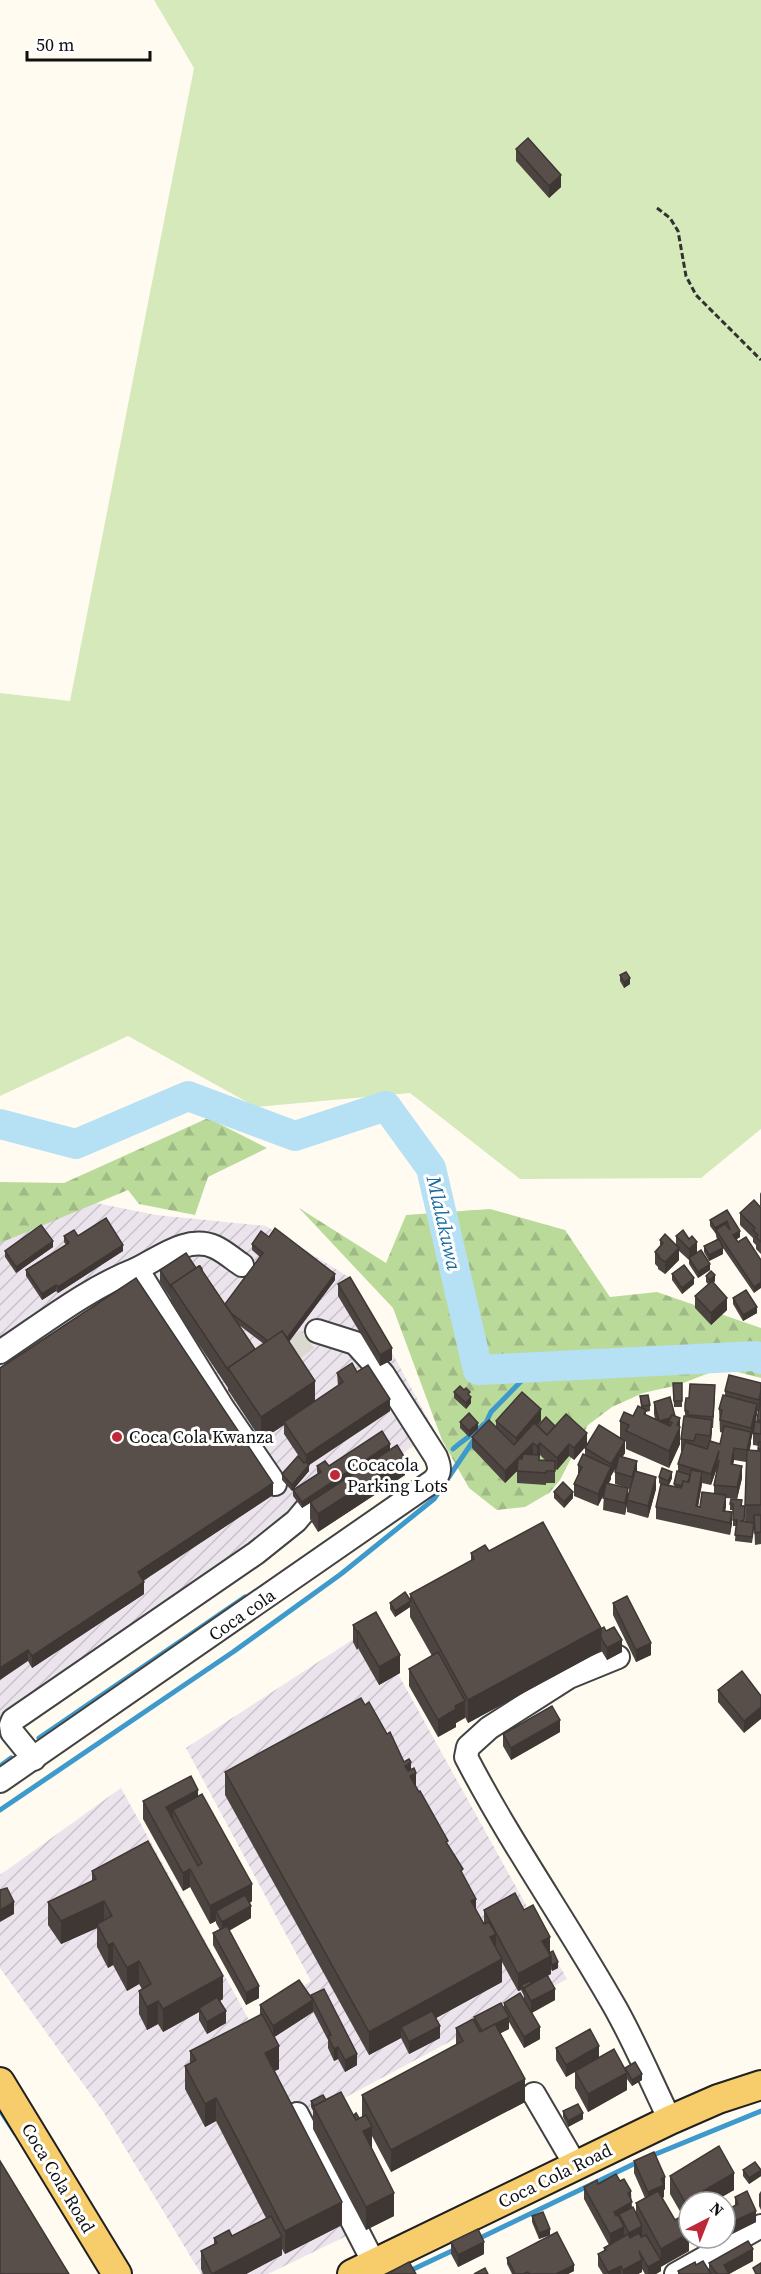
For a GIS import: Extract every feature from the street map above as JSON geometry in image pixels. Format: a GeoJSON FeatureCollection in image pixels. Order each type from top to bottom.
{"type":"FeatureCollection","features":[{"type":"Feature","properties":{"kind":"main road","name":"Coca Cola Road"},"geometry":{"type":"LineString","coordinates":[[0,2082],[117,2274]]}},
{"type":"Feature","properties":{"kind":"main road","name":"Coca Cola Road"},"geometry":{"type":"LineString","coordinates":[[359,2271],[670,2120],[718,2099],[761,2085]]}},
{"type":"Feature","properties":{"kind":"street"},"geometry":{"type":"LineString","coordinates":[[0,1352],[116,1278],[182,1245],[200,1242],[217,1247],[242,1265]]}},
{"type":"Feature","properties":{"kind":"street"},"geometry":{"type":"LineString","coordinates":[[137,1269],[223,1408],[275,1484]]}},
{"type":"Feature","properties":{"kind":"street","name":"Coca cola"},"geometry":{"type":"LineString","coordinates":[[0,1781],[433,1481],[439,1474],[440,1467],[436,1457],[383,1374],[355,1343],[317,1331]]}},
{"type":"Feature","properties":{"kind":"street"},"geometry":{"type":"LineString","coordinates":[[34,1759],[12,1732],[13,1720],[256,1553],[297,1521],[306,1509],[356,1478]]}},
{"type":"Feature","properties":{"kind":"street"},"geometry":{"type":"LineString","coordinates":[[618,1658],[569,1677],[489,1728],[468,1747],[466,1757],[616,2008],[670,2120]]}},
{"type":"Feature","properties":{"kind":"street"},"geometry":{"type":"LineString","coordinates":[[534,2094],[576,2166]]}},
{"type":"Feature","properties":{"kind":"street"},"geometry":{"type":"LineString","coordinates":[[297,2114],[359,2271]]}},
{"type":"Feature","properties":{"kind":"street"},"geometry":{"type":"LineString","coordinates":[[676,2274],[761,2226]]}},
{"type":"Feature","properties":{"kind":"path"},"geometry":{"type":"LineString","coordinates":[[657,208],[670,218],[678,231],[686,276],[696,295],[761,360]]}},
{"type":"Feature","properties":{"kind":"shaded area","name":"Coca Cola Kwanza"},"geometry":{"type":"Polygon","coordinates":[[[81,1200],[156,1215],[266,1226],[352,1279],[434,1430],[287,1542],[0,1724],[0,1235],[81,1200]]]}},
{"type":"Feature","properties":{"kind":"shaded area"},"geometry":{"type":"Polygon","coordinates":[[[372,1627],[567,1979],[335,2103],[394,2213],[268,2274],[201,2274],[104,2113],[0,1968],[0,1875],[121,1788],[249,2020],[311,1981],[186,1748],[372,1627]]]}},
{"type":"Feature","properties":{"kind":"green space"},"geometry":{"type":"Polygon","coordinates":[[[154,0],[761,0],[761,1129],[701,1178],[520,1179],[410,1093],[256,1107],[128,1036],[0,1096],[0,693],[70,701],[194,68],[154,0]]]}},
{"type":"Feature","properties":{"kind":"green space"},"geometry":{"type":"Polygon","coordinates":[[[208,1118],[267,1148],[208,1177],[195,1215],[139,1204],[128,1190],[0,1243],[0,1182],[64,1183],[208,1118]]]}},
{"type":"Feature","properties":{"kind":"green space"},"geometry":{"type":"Polygon","coordinates":[[[299,1208],[386,1263],[406,1215],[490,1209],[565,1230],[610,1297],[657,1292],[761,1328],[761,1378],[722,1368],[678,1385],[643,1393],[612,1407],[588,1425],[560,1480],[549,1493],[525,1507],[497,1510],[469,1488],[442,1440],[393,1308],[299,1208]]]}},
{"type":"Feature","properties":{"kind":"building"},"geometry":{"type":"Polygon","coordinates":[[[528,138],[561,175],[549,186],[516,149],[528,138]]]}},
{"type":"Feature","properties":{"kind":"building"},"geometry":{"type":"Polygon","coordinates":[[[626,972],[630,978],[624,982],[620,975],[626,972]]]}},
{"type":"Feature","properties":{"kind":"building"},"geometry":{"type":"Polygon","coordinates":[[[754,1200],[761,1208],[761,1242],[753,1230],[755,1228],[740,1213],[754,1200]]]}},
{"type":"Feature","properties":{"kind":"building"},"geometry":{"type":"Polygon","coordinates":[[[727,1210],[740,1231],[733,1235],[738,1242],[746,1237],[761,1260],[761,1282],[754,1287],[716,1230],[725,1224],[730,1230],[727,1221],[715,1228],[710,1220],[727,1210]]]}},
{"type":"Feature","properties":{"kind":"building"},"geometry":{"type":"Polygon","coordinates":[[[106,1218],[123,1245],[58,1287],[56,1285],[42,1294],[26,1270],[69,1243],[64,1236],[74,1230],[78,1236],[106,1218]]]}},
{"type":"Feature","properties":{"kind":"building"},"geometry":{"type":"Polygon","coordinates":[[[41,1225],[53,1241],[16,1267],[5,1251],[41,1225]]]}},
{"type":"Feature","properties":{"kind":"building"},"geometry":{"type":"Polygon","coordinates":[[[275,1228],[335,1274],[287,1338],[282,1331],[268,1341],[231,1313],[225,1304],[263,1253],[252,1244],[261,1231],[269,1237],[275,1228]]]}},
{"type":"Feature","properties":{"kind":"building"},"geometry":{"type":"Polygon","coordinates":[[[683,1230],[689,1239],[692,1236],[697,1242],[689,1249],[676,1236],[683,1230]]]}},
{"type":"Feature","properties":{"kind":"building"},"geometry":{"type":"Polygon","coordinates":[[[665,1234],[679,1248],[665,1262],[655,1252],[663,1243],[660,1240],[665,1234]]]}},
{"type":"Feature","properties":{"kind":"building"},"geometry":{"type":"Polygon","coordinates":[[[719,1239],[723,1248],[709,1255],[704,1246],[719,1239]]]}},
{"type":"Feature","properties":{"kind":"building"},"geometry":{"type":"Polygon","coordinates":[[[701,1250],[710,1264],[698,1272],[689,1258],[701,1250]]]}},
{"type":"Feature","properties":{"kind":"building"},"geometry":{"type":"Polygon","coordinates":[[[186,1253],[196,1268],[171,1287],[160,1270],[186,1253]]]}},
{"type":"Feature","properties":{"kind":"building"},"geometry":{"type":"Polygon","coordinates":[[[684,1265],[694,1278],[682,1288],[672,1274],[684,1265]]]}},
{"type":"Feature","properties":{"kind":"building"},"geometry":{"type":"Polygon","coordinates":[[[199,1266],[255,1349],[228,1370],[171,1285],[199,1266]]]}},
{"type":"Feature","properties":{"kind":"building"},"geometry":{"type":"Polygon","coordinates":[[[711,1271],[715,1275],[710,1280],[706,1276],[711,1271]]]}},
{"type":"Feature","properties":{"kind":"building"},"geometry":{"type":"Polygon","coordinates":[[[350,1277],[392,1348],[380,1355],[338,1284],[350,1277]]]}},
{"type":"Feature","properties":{"kind":"building","name":"Coca Cola Kwanza"},"geometry":{"type":"Polygon","coordinates":[[[136,1278],[273,1483],[138,1572],[144,1582],[32,1656],[28,1650],[0,1668],[0,1368],[136,1278]]]}},
{"type":"Feature","properties":{"kind":"building"},"geometry":{"type":"Polygon","coordinates":[[[712,1281],[727,1298],[711,1313],[695,1296],[712,1281]]]}},
{"type":"Feature","properties":{"kind":"building"},"geometry":{"type":"Polygon","coordinates":[[[746,1290],[757,1307],[743,1315],[733,1298],[746,1290]]]}},
{"type":"Feature","properties":{"kind":"building"},"geometry":{"type":"Polygon","coordinates":[[[282,1331],[315,1381],[261,1417],[228,1368],[282,1331]]]}},
{"type":"Feature","properties":{"kind":"building"},"geometry":{"type":"Polygon","coordinates":[[[352,1363],[357,1372],[368,1365],[390,1399],[306,1455],[284,1422],[343,1382],[337,1373],[352,1363]]]}},
{"type":"Feature","properties":{"kind":"building"},"geometry":{"type":"Polygon","coordinates":[[[729,1375],[761,1383],[759,1400],[725,1391],[729,1375]]]}},
{"type":"Feature","properties":{"kind":"building"},"geometry":{"type":"Polygon","coordinates":[[[673,1383],[682,1383],[682,1401],[674,1401],[673,1383]]]}},
{"type":"Feature","properties":{"kind":"building"},"geometry":{"type":"Polygon","coordinates":[[[690,1384],[715,1385],[713,1417],[688,1415],[688,1411],[685,1411],[690,1384]]]}},
{"type":"Feature","properties":{"kind":"building"},"geometry":{"type":"Polygon","coordinates":[[[460,1386],[470,1392],[468,1394],[471,1397],[466,1403],[454,1392],[460,1386]]]}},
{"type":"Feature","properties":{"kind":"building"},"geometry":{"type":"Polygon","coordinates":[[[522,1392],[541,1409],[516,1438],[496,1421],[522,1392]]]}},
{"type":"Feature","properties":{"kind":"building"},"geometry":{"type":"Polygon","coordinates":[[[648,1395],[650,1405],[642,1406],[640,1396],[648,1395]]]}},
{"type":"Feature","properties":{"kind":"building"},"geometry":{"type":"Polygon","coordinates":[[[723,1395],[757,1404],[751,1428],[720,1420],[722,1410],[719,1409],[723,1395]]]}},
{"type":"Feature","properties":{"kind":"building"},"geometry":{"type":"Polygon","coordinates":[[[670,1397],[675,1416],[672,1415],[670,1418],[659,1421],[654,1402],[670,1397]]]}},
{"type":"Feature","properties":{"kind":"building"},"geometry":{"type":"Polygon","coordinates":[[[761,1397],[761,1421],[757,1420],[761,1397]]]}},
{"type":"Feature","properties":{"kind":"building"},"geometry":{"type":"Polygon","coordinates":[[[638,1406],[646,1410],[644,1414],[670,1426],[672,1423],[669,1421],[672,1415],[680,1418],[677,1425],[680,1427],[669,1451],[626,1431],[629,1425],[620,1421],[624,1412],[633,1416],[638,1406]]]}},
{"type":"Feature","properties":{"kind":"building"},"geometry":{"type":"Polygon","coordinates":[[[469,1413],[478,1423],[469,1431],[460,1422],[469,1413]]]}},
{"type":"Feature","properties":{"kind":"building"},"geometry":{"type":"Polygon","coordinates":[[[566,1414],[587,1433],[574,1448],[569,1444],[557,1458],[540,1443],[537,1446],[533,1443],[505,1471],[472,1437],[489,1420],[514,1445],[534,1423],[547,1435],[566,1414]]]}},
{"type":"Feature","properties":{"kind":"building"},"geometry":{"type":"Polygon","coordinates":[[[684,1416],[712,1420],[710,1436],[696,1434],[694,1441],[681,1439],[684,1416]]]}},
{"type":"Feature","properties":{"kind":"building"},"geometry":{"type":"Polygon","coordinates":[[[546,1417],[555,1426],[547,1435],[538,1426],[546,1417]]]}},
{"type":"Feature","properties":{"kind":"building"},"geometry":{"type":"Polygon","coordinates":[[[755,1421],[761,1423],[761,1434],[753,1433],[755,1421]]]}},
{"type":"Feature","properties":{"kind":"building"},"geometry":{"type":"Polygon","coordinates":[[[599,1425],[625,1441],[611,1464],[585,1448],[599,1425]]]}},
{"type":"Feature","properties":{"kind":"building"},"geometry":{"type":"Polygon","coordinates":[[[724,1426],[751,1432],[747,1450],[734,1448],[731,1464],[742,1466],[737,1487],[714,1485],[719,1451],[711,1474],[678,1464],[685,1442],[707,1449],[710,1441],[720,1444],[724,1426]]]}},
{"type":"Feature","properties":{"kind":"building","name":"Cocacola Parking Lots"},"geometry":{"type":"Polygon","coordinates":[[[382,1431],[390,1444],[302,1502],[293,1490],[321,1472],[317,1466],[325,1461],[329,1466],[382,1431]]]}},
{"type":"Feature","properties":{"kind":"building"},"geometry":{"type":"Polygon","coordinates":[[[397,1445],[405,1458],[318,1514],[310,1502],[397,1445]]]}},
{"type":"Feature","properties":{"kind":"building"},"geometry":{"type":"Polygon","coordinates":[[[747,1450],[761,1451],[761,1505],[745,1505],[747,1450]]]}},
{"type":"Feature","properties":{"kind":"building"},"geometry":{"type":"Polygon","coordinates":[[[523,1454],[539,1455],[539,1460],[555,1461],[555,1471],[546,1471],[546,1473],[517,1471],[518,1459],[522,1459],[523,1454]]]}},
{"type":"Feature","properties":{"kind":"building"},"geometry":{"type":"Polygon","coordinates":[[[583,1454],[611,1467],[598,1494],[574,1484],[582,1467],[578,1465],[583,1454]]]}},
{"type":"Feature","properties":{"kind":"building"},"geometry":{"type":"Polygon","coordinates":[[[298,1456],[309,1465],[292,1485],[282,1474],[298,1456]]]}},
{"type":"Feature","properties":{"kind":"building"},"geometry":{"type":"Polygon","coordinates":[[[619,1456],[637,1461],[632,1477],[615,1472],[619,1456]]]}},
{"type":"Feature","properties":{"kind":"building"},"geometry":{"type":"Polygon","coordinates":[[[662,1468],[672,1472],[668,1481],[659,1477],[662,1468]]]}},
{"type":"Feature","properties":{"kind":"building"},"geometry":{"type":"Polygon","coordinates":[[[691,1470],[702,1472],[696,1506],[700,1507],[702,1492],[726,1495],[723,1511],[732,1512],[730,1523],[656,1507],[661,1484],[681,1488],[683,1481],[689,1482],[691,1470]]]}},
{"type":"Feature","properties":{"kind":"building"},"geometry":{"type":"Polygon","coordinates":[[[635,1471],[656,1477],[648,1506],[627,1500],[635,1471]]]}},
{"type":"Feature","properties":{"kind":"building"},"geometry":{"type":"Polygon","coordinates":[[[677,1471],[690,1475],[688,1482],[683,1481],[682,1486],[674,1484],[677,1471]]]}},
{"type":"Feature","properties":{"kind":"building"},"geometry":{"type":"Polygon","coordinates":[[[563,1482],[573,1492],[564,1502],[554,1492],[563,1482]]]}},
{"type":"Feature","properties":{"kind":"building"},"geometry":{"type":"Polygon","coordinates":[[[606,1483],[628,1488],[625,1503],[603,1498],[606,1483]]]}},
{"type":"Feature","properties":{"kind":"building"},"geometry":{"type":"Polygon","coordinates":[[[731,1499],[742,1500],[741,1506],[745,1506],[744,1521],[740,1521],[754,1523],[752,1537],[735,1535],[737,1520],[733,1520],[731,1499]]]}},
{"type":"Feature","properties":{"kind":"building"},"geometry":{"type":"Polygon","coordinates":[[[754,1515],[761,1515],[761,1532],[755,1533],[754,1515]]]}},
{"type":"Feature","properties":{"kind":"building"},"geometry":{"type":"Polygon","coordinates":[[[543,1522],[601,1628],[468,1700],[410,1594],[474,1559],[471,1553],[485,1545],[489,1551],[543,1522]]]}},
{"type":"Feature","properties":{"kind":"building"},"geometry":{"type":"Polygon","coordinates":[[[405,1592],[411,1601],[395,1611],[390,1603],[405,1592]]]}},
{"type":"Feature","properties":{"kind":"building"},"geometry":{"type":"Polygon","coordinates":[[[627,1596],[651,1643],[636,1650],[613,1603],[627,1596]]]}},
{"type":"Feature","properties":{"kind":"building"},"geometry":{"type":"Polygon","coordinates":[[[376,1612],[400,1655],[379,1667],[353,1625],[376,1612]]]}},
{"type":"Feature","properties":{"kind":"building"},"geometry":{"type":"Polygon","coordinates":[[[604,1627],[606,1631],[614,1627],[622,1640],[607,1648],[601,1638],[601,1629],[604,1627]]]}},
{"type":"Feature","properties":{"kind":"building"},"geometry":{"type":"Polygon","coordinates":[[[438,1652],[465,1701],[438,1720],[409,1669],[438,1652]]]}},
{"type":"Feature","properties":{"kind":"building"},"geometry":{"type":"Polygon","coordinates":[[[742,1671],[761,1696],[761,1707],[744,1721],[718,1690],[742,1671]]]}},
{"type":"Feature","properties":{"kind":"building"},"geometry":{"type":"Polygon","coordinates":[[[361,1698],[365,1705],[369,1702],[387,1734],[390,1732],[404,1762],[409,1759],[411,1762],[405,1766],[408,1771],[414,1768],[416,1773],[410,1776],[463,1869],[461,1871],[476,1899],[471,1901],[484,1924],[489,1922],[496,1934],[490,1937],[502,1959],[369,2032],[225,1772],[361,1698]]]}},
{"type":"Feature","properties":{"kind":"building"},"geometry":{"type":"Polygon","coordinates":[[[552,1706],[560,1720],[511,1748],[503,1734],[552,1706]]]}},
{"type":"Feature","properties":{"kind":"building"},"geometry":{"type":"Polygon","coordinates":[[[191,1776],[198,1790],[166,1807],[198,1866],[202,1863],[173,1810],[202,1794],[252,1884],[210,1906],[190,1869],[183,1873],[143,1801],[191,1776]]]}},
{"type":"Feature","properties":{"kind":"building"},"geometry":{"type":"Polygon","coordinates":[[[148,1841],[223,1976],[163,2009],[158,2001],[147,2007],[139,1991],[151,1984],[139,1961],[127,1968],[113,1943],[108,1945],[97,1924],[112,1916],[104,1901],[61,1921],[48,1902],[96,1879],[92,1871],[148,1841]]]}},
{"type":"Feature","properties":{"kind":"building"},"geometry":{"type":"Polygon","coordinates":[[[7,1888],[14,1902],[0,1910],[0,1890],[7,1888]]]}},
{"type":"Feature","properties":{"kind":"building"},"geometry":{"type":"Polygon","coordinates":[[[515,1893],[524,1910],[533,1905],[550,1937],[542,1941],[551,1956],[518,1974],[484,1910],[515,1893]]]}},
{"type":"Feature","properties":{"kind":"building"},"geometry":{"type":"Polygon","coordinates":[[[245,1895],[251,1906],[222,1922],[216,1911],[245,1895]]]}},
{"type":"Feature","properties":{"kind":"building"},"geometry":{"type":"Polygon","coordinates":[[[227,1926],[259,1986],[246,1993],[213,1933],[227,1926]]]}},
{"type":"Feature","properties":{"kind":"building"},"geometry":{"type":"Polygon","coordinates":[[[553,1951],[558,1962],[552,1965],[549,1953],[553,1951]]]}},
{"type":"Feature","properties":{"kind":"building"},"geometry":{"type":"Polygon","coordinates":[[[547,1975],[555,1989],[531,2001],[524,1988],[547,1975]]]}},
{"type":"Feature","properties":{"kind":"building"},"geometry":{"type":"Polygon","coordinates":[[[299,1980],[313,2000],[273,2026],[260,2005],[299,1980]]]}},
{"type":"Feature","properties":{"kind":"building"},"geometry":{"type":"Polygon","coordinates":[[[530,1981],[532,1983],[524,1990],[521,1985],[530,1981]]]}},
{"type":"Feature","properties":{"kind":"building"},"geometry":{"type":"Polygon","coordinates":[[[324,1989],[357,2054],[345,2060],[338,2047],[334,2049],[328,2036],[331,2035],[311,1995],[324,1989]]]}},
{"type":"Feature","properties":{"kind":"building"},"geometry":{"type":"Polygon","coordinates":[[[520,1993],[540,2027],[524,2037],[504,2003],[520,1993]]]}},
{"type":"Feature","properties":{"kind":"building"},"geometry":{"type":"Polygon","coordinates":[[[217,1997],[226,2011],[207,2022],[199,2008],[217,1997]]]}},
{"type":"Feature","properties":{"kind":"building"},"geometry":{"type":"Polygon","coordinates":[[[501,2003],[509,2017],[482,2031],[474,2017],[501,2003]]]}},
{"type":"Feature","properties":{"kind":"building"},"geometry":{"type":"Polygon","coordinates":[[[432,2011],[440,2026],[409,2042],[401,2027],[432,2011]]]}},
{"type":"Feature","properties":{"kind":"building"},"geometry":{"type":"Polygon","coordinates":[[[262,2014],[279,2046],[265,2053],[342,2202],[285,2231],[216,2098],[205,2104],[185,2066],[196,2060],[190,2051],[262,2014]]]}},
{"type":"Feature","properties":{"kind":"building"},"geometry":{"type":"Polygon","coordinates":[[[473,2019],[480,2032],[495,2024],[525,2079],[391,2150],[362,2095],[463,2041],[456,2028],[473,2019]]]}},
{"type":"Feature","properties":{"kind":"building"},"geometry":{"type":"Polygon","coordinates":[[[590,2029],[599,2046],[566,2065],[556,2048],[590,2029]]]}},
{"type":"Feature","properties":{"kind":"building"},"geometry":{"type":"Polygon","coordinates":[[[614,2049],[627,2073],[588,2094],[575,2071],[614,2049]]]}},
{"type":"Feature","properties":{"kind":"building"},"geometry":{"type":"Polygon","coordinates":[[[635,2062],[642,2074],[632,2080],[625,2068],[635,2062]]]}},
{"type":"Feature","properties":{"kind":"building"},"geometry":{"type":"Polygon","coordinates":[[[341,2092],[356,2120],[366,2115],[372,2127],[363,2131],[394,2193],[366,2207],[313,2106],[341,2092]]]}},
{"type":"Feature","properties":{"kind":"building"},"geometry":{"type":"Polygon","coordinates":[[[323,2095],[326,2100],[314,2106],[311,2101],[323,2095]]]}},
{"type":"Feature","properties":{"kind":"building"},"geometry":{"type":"Polygon","coordinates":[[[578,2104],[583,2113],[568,2121],[563,2111],[578,2104]]]}},
{"type":"Feature","properties":{"kind":"building"},"geometry":{"type":"Polygon","coordinates":[[[719,2146],[734,2173],[705,2190],[678,2190],[670,2176],[719,2146]]]}},
{"type":"Feature","properties":{"kind":"building"},"geometry":{"type":"Polygon","coordinates":[[[654,2152],[665,2177],[661,2179],[664,2185],[648,2192],[634,2161],[654,2152]]]}},
{"type":"Feature","properties":{"kind":"building"},"geometry":{"type":"Polygon","coordinates":[[[0,2161],[69,2274],[0,2274],[0,2161]]]}},
{"type":"Feature","properties":{"kind":"building"},"geometry":{"type":"Polygon","coordinates":[[[755,2162],[761,2170],[749,2178],[743,2170],[755,2162]]]}},
{"type":"Feature","properties":{"kind":"building"},"geometry":{"type":"Polygon","coordinates":[[[616,2174],[620,2181],[624,2179],[631,2191],[628,2193],[632,2202],[614,2212],[624,2227],[610,2234],[584,2187],[597,2180],[598,2184],[616,2174]]]}},
{"type":"Feature","properties":{"kind":"building"},"geometry":{"type":"Polygon","coordinates":[[[658,2191],[675,2220],[677,2219],[677,2240],[661,2249],[636,2203],[658,2191]]]}},
{"type":"Feature","properties":{"kind":"building"},"geometry":{"type":"Polygon","coordinates":[[[747,2191],[756,2211],[737,2220],[737,2196],[747,2191]]]}},
{"type":"Feature","properties":{"kind":"building"},"geometry":{"type":"Polygon","coordinates":[[[633,2207],[642,2226],[629,2233],[619,2214],[633,2207]]]}},
{"type":"Feature","properties":{"kind":"building"},"geometry":{"type":"Polygon","coordinates":[[[543,2212],[550,2229],[539,2233],[532,2216],[543,2212]]]}},
{"type":"Feature","properties":{"kind":"building"},"geometry":{"type":"Polygon","coordinates":[[[271,2216],[282,2237],[212,2274],[201,2251],[217,2243],[214,2238],[229,2230],[232,2236],[271,2216]]]}},
{"type":"Feature","properties":{"kind":"building"},"geometry":{"type":"Polygon","coordinates":[[[478,2229],[484,2242],[458,2255],[451,2242],[478,2229]]]}},
{"type":"Feature","properties":{"kind":"building"},"geometry":{"type":"Polygon","coordinates":[[[557,2232],[574,2265],[556,2274],[529,2274],[528,2272],[515,2274],[507,2258],[557,2232]]]}},
{"type":"Feature","properties":{"kind":"building"},"geometry":{"type":"Polygon","coordinates":[[[639,2233],[641,2237],[646,2235],[661,2260],[648,2267],[639,2251],[642,2260],[623,2270],[621,2266],[608,2272],[598,2254],[628,2234],[630,2238],[639,2233]]]}},
{"type":"Feature","properties":{"kind":"building"},"geometry":{"type":"Polygon","coordinates":[[[748,2241],[753,2249],[724,2265],[729,2274],[717,2274],[709,2263],[732,2250],[737,2250],[737,2247],[748,2241]]]}},
{"type":"Feature","properties":{"kind":"building"},"geometry":{"type":"Polygon","coordinates":[[[703,2261],[711,2274],[680,2274],[678,2271],[695,2262],[696,2265],[703,2261]]]}},
{"type":"Feature","properties":{"kind":"building"},"geometry":{"type":"Polygon","coordinates":[[[409,2262],[416,2274],[387,2274],[409,2262]]]}},
{"type":"Feature","properties":{"kind":"building"},"geometry":{"type":"Polygon","coordinates":[[[761,2263],[761,2274],[756,2274],[753,2268],[761,2263]]]}},
{"type":"Feature","properties":{"kind":"building"},"geometry":{"type":"Polygon","coordinates":[[[485,2268],[488,2274],[474,2274],[485,2268]]]}},
{"type":"Feature","properties":{"kind":"waterway","name":"Mlalakuwa"},"geometry":{"type":"LineString","coordinates":[[0,1124],[76,1144],[188,1096],[295,1136],[386,1106],[431,1168],[478,1370],[755,1356],[761,1359]]}},
{"type":"Feature","properties":{"kind":"waterway"},"geometry":{"type":"LineString","coordinates":[[483,1429],[491,1412],[535,1367]]}},
{"type":"Feature","properties":{"kind":"waterway"},"geometry":{"type":"LineString","coordinates":[[453,1449],[484,1424]]}},
{"type":"Feature","properties":{"kind":"waterway"},"geometry":{"type":"LineString","coordinates":[[0,1810],[233,1652],[341,1574],[434,1499],[475,1438]]}},
{"type":"Feature","properties":{"kind":"waterway"},"geometry":{"type":"LineString","coordinates":[[39,1738],[245,1597]]}},
{"type":"Feature","properties":{"kind":"waterway"},"geometry":{"type":"LineString","coordinates":[[0,1766],[11,1758]]}},
{"type":"Feature","properties":{"kind":"waterway"},"geometry":{"type":"LineString","coordinates":[[0,2110],[15,2133]]}},
{"type":"Feature","properties":{"kind":"waterway"},"geometry":{"type":"LineString","coordinates":[[651,2156],[761,2111]]}},
{"type":"Feature","properties":{"kind":"waterway"},"geometry":{"type":"LineString","coordinates":[[478,2239],[640,2161]]}},
{"type":"Feature","properties":{"kind":"waterway"},"geometry":{"type":"LineString","coordinates":[[403,2274],[456,2249]]}},
{"type":"Feature","properties":{"kind":"tunnel"},"geometry":{"type":"LineString","coordinates":[[290,1353],[317,1331]]}},
{"type":"Feature","properties":{"kind":"place","name":"Coca Cola Kwanza"},"geometry":{"type":"Point","coordinates":[117,1437]}},
{"type":"Feature","properties":{"kind":"place","name":"Cocacola Parking Lots"},"geometry":{"type":"Point","coordinates":[335,1475]}}]}
